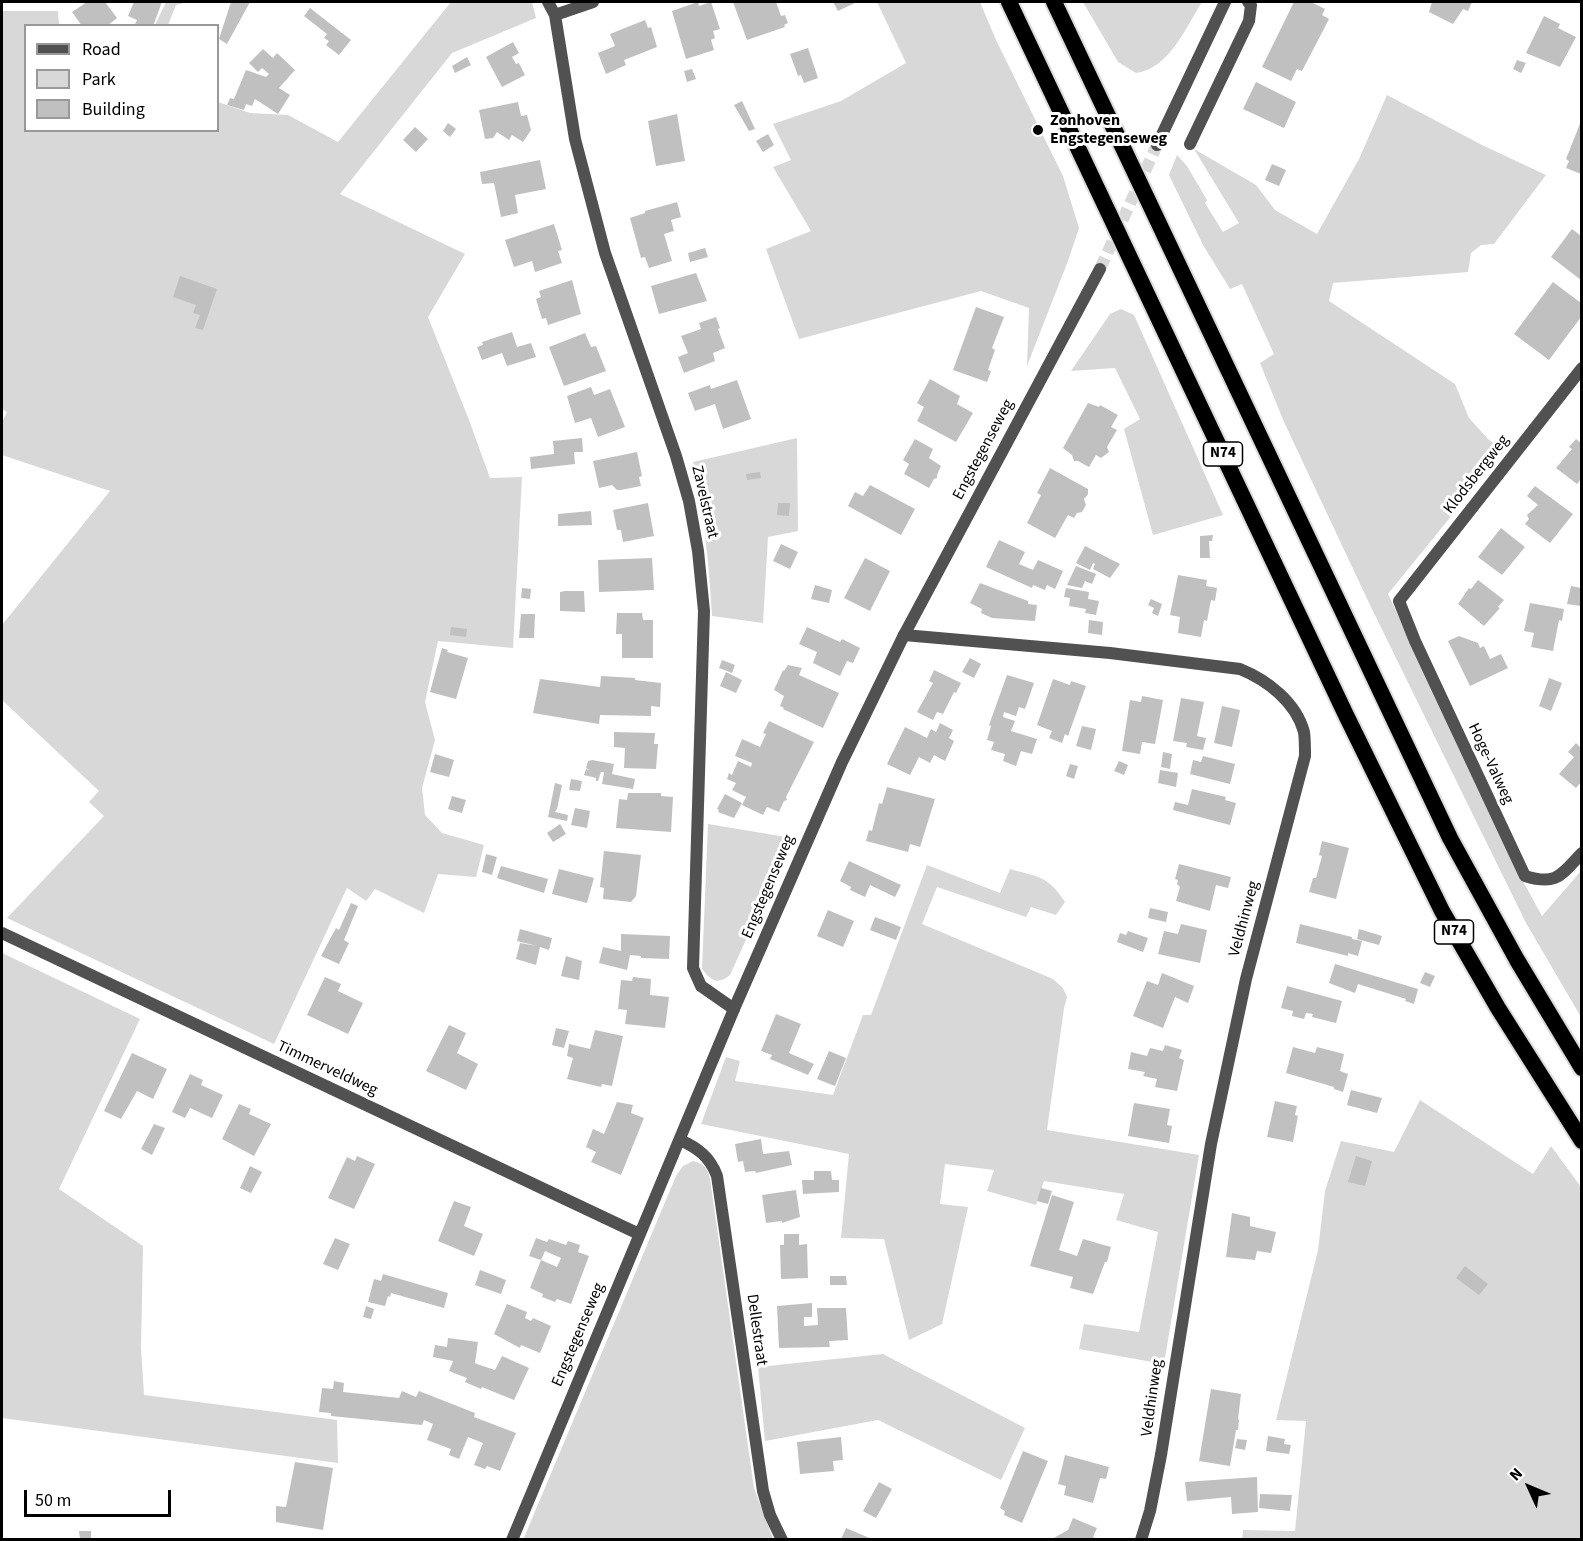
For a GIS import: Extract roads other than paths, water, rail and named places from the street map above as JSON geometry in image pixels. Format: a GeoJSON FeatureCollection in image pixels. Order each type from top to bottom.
{"type":"FeatureCollection","features":[{"type":"Feature","properties":{"kind":"highway","name":"N74"},"geometry":{"type":"LineString","coordinates":[[1009,2],[1345,713],[1442,911],[1498,1008],[1581,1141]]}},
{"type":"Feature","properties":{"kind":"highway","name":"N74"},"geometry":{"type":"LineString","coordinates":[[1054,2],[1450,838],[1517,960],[1581,1068]]}},
{"type":"Feature","properties":{"kind":"street","name":"Zavelstraat"},"geometry":{"type":"LineString","coordinates":[[548,2],[555,15],[575,139],[605,254],[676,456],[689,501],[698,551],[704,611],[693,968],[701,986],[734,1009]]}},
{"type":"Feature","properties":{"kind":"street"},"geometry":{"type":"LineString","coordinates":[[555,15],[593,2]]}},
{"type":"Feature","properties":{"kind":"street"},"geometry":{"type":"LineString","coordinates":[[1157,146],[1225,2]]}},
{"type":"Feature","properties":{"kind":"street"},"geometry":{"type":"LineString","coordinates":[[1190,144],[1249,21],[1251,5],[1248,2]]}},
{"type":"Feature","properties":{"kind":"street","name":"Engstegenseweg"},"geometry":{"type":"LineString","coordinates":[[512,1539],[734,1009],[842,762],[904,635],[1100,269]]}},
{"type":"Feature","properties":{"kind":"street","name":"Klodsbergweg"},"geometry":{"type":"LineString","coordinates":[[1400,601],[1581,369]]}},
{"type":"Feature","properties":{"kind":"street","name":"Hoge-Valweg"},"geometry":{"type":"LineString","coordinates":[[1400,601],[1415,641],[1525,876],[1540,881],[1559,878],[1581,853]]}},
{"type":"Feature","properties":{"kind":"street","name":"Veldhinweg"},"geometry":{"type":"LineString","coordinates":[[904,635],[1110,653],[1240,669],[1256,676],[1275,691],[1294,710],[1304,732],[1305,756],[1246,980],[1211,1144],[1161,1455],[1142,1539]]}},
{"type":"Feature","properties":{"kind":"street","name":"Timmerveldweg"},"geometry":{"type":"LineString","coordinates":[[2,933],[639,1234]]}},
{"type":"Feature","properties":{"kind":"street","name":"Dellestraat"},"geometry":{"type":"LineString","coordinates":[[680,1140],[696,1147],[706,1157],[717,1176],[763,1491],[770,1515],[782,1539]]}},
{"type":"Feature","properties":{"kind":"tunnel"},"geometry":{"type":"LineString","coordinates":[[1100,269],[1157,145]]}},
{"type":"Feature","properties":{"kind":"place","name":"Zonhoven Engstegenseweg"},"geometry":{"type":"Point","coordinates":[1038,130]}}]}
